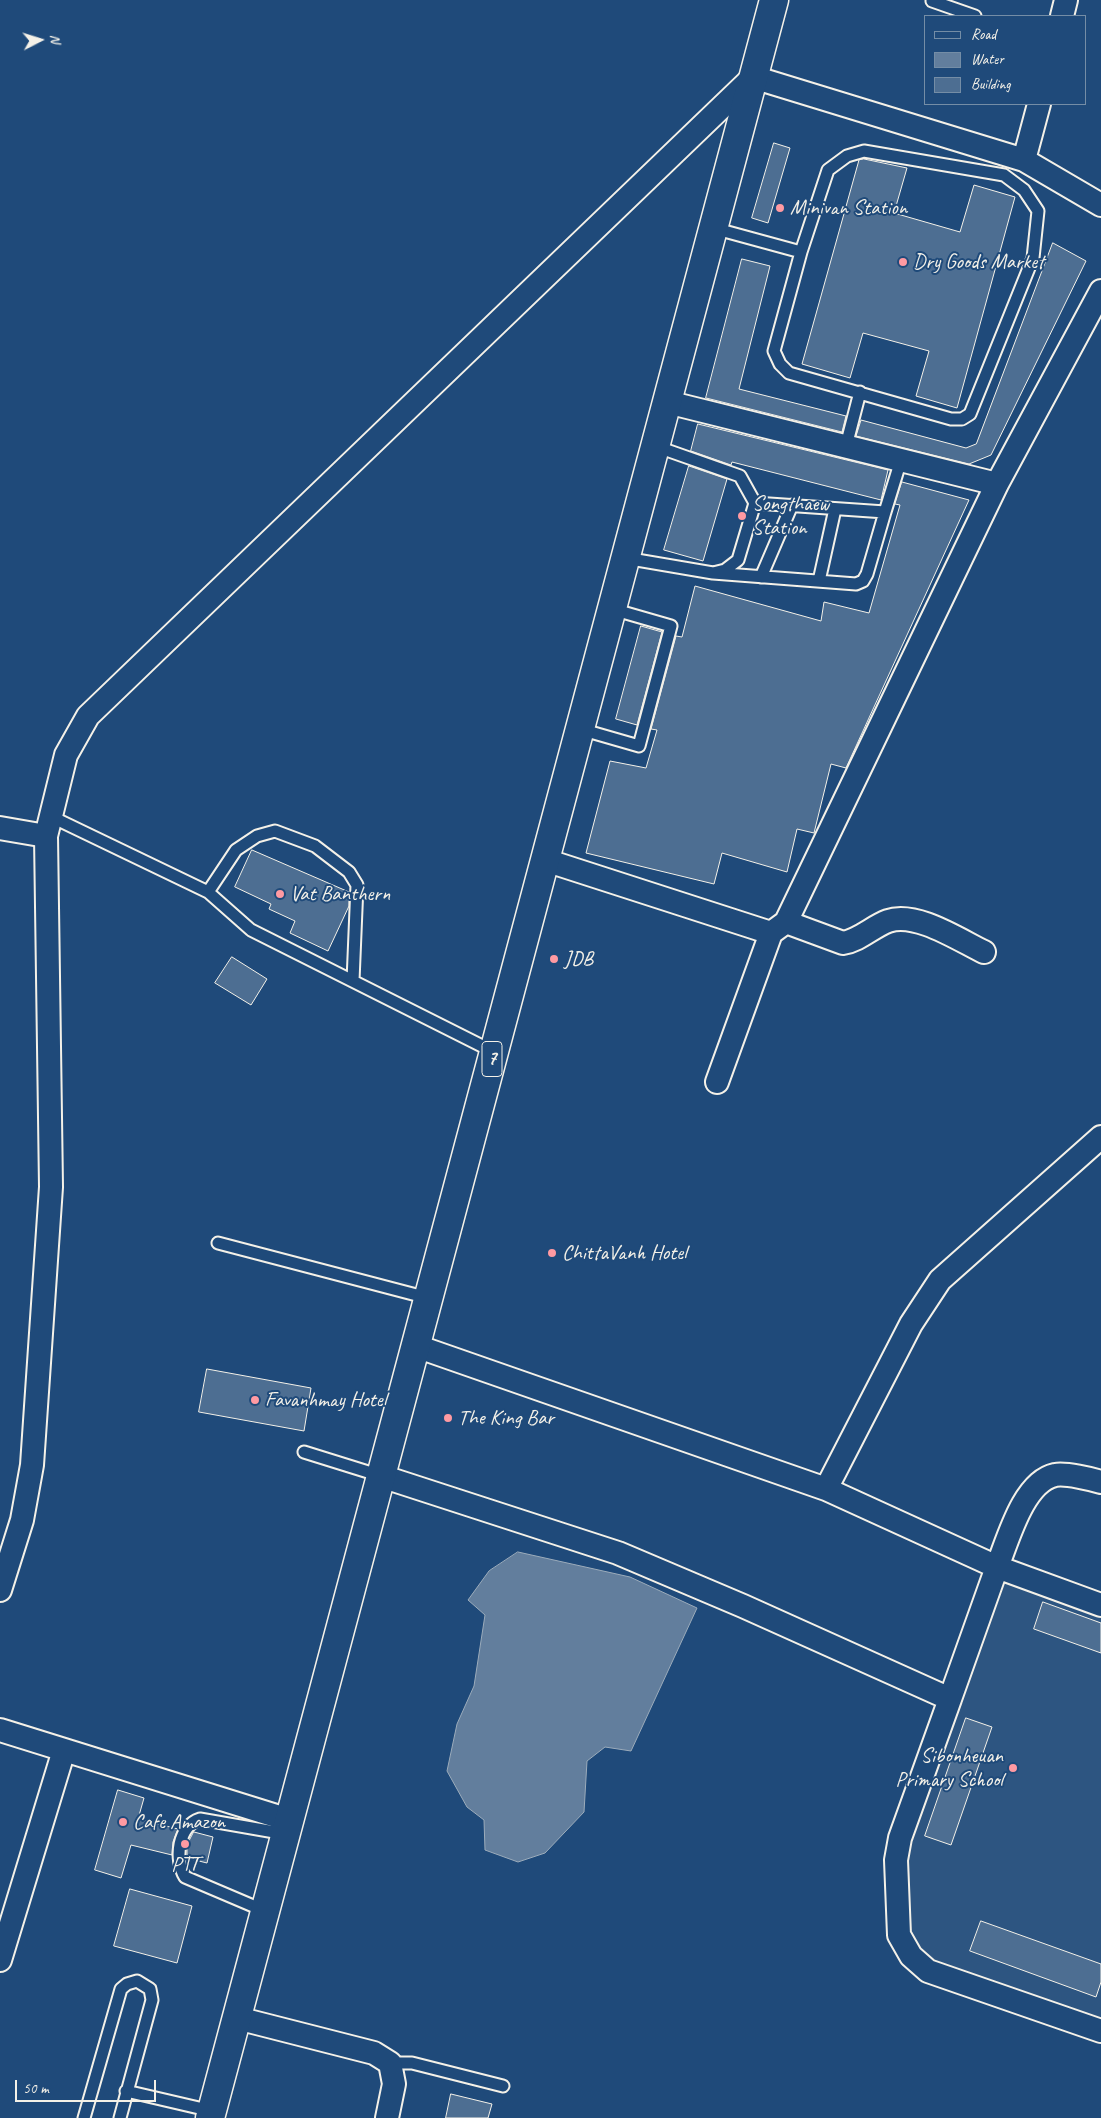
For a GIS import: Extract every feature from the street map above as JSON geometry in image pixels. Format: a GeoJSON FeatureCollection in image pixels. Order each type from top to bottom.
{"type":"FeatureCollection","features":[{"type":"Feature","properties":{"kind":"highway","name":"7"},"geometry":{"type":"LineString","coordinates":[[211,2114],[774,0]]}},
{"type":"Feature","properties":{"kind":"street"},"geometry":{"type":"LineString","coordinates":[[1062,15],[1066,0]]}},
{"type":"Feature","properties":{"kind":"street"},"geometry":{"type":"LineString","coordinates":[[0,1590],[22,1520],[32,1465],[51,1187],[49,827],[66,756],[88,716],[753,77],[1024,160],[1101,205]]}},
{"type":"Feature","properties":{"kind":"street"},"geometry":{"type":"LineString","coordinates":[[1024,160],[1039,105]]}},
{"type":"Feature","properties":{"kind":"street"},"geometry":{"type":"LineString","coordinates":[[717,1082],[779,928],[998,484],[1101,292]]}},
{"type":"Feature","properties":{"kind":"street"},"geometry":{"type":"LineString","coordinates":[[667,402],[998,484]]}},
{"type":"Feature","properties":{"kind":"street"},"geometry":{"type":"LineString","coordinates":[[0,828],[49,827]]}},
{"type":"Feature","properties":{"kind":"street"},"geometry":{"type":"LineString","coordinates":[[545,860],[779,928],[843,943],[852,941],[886,921],[900,918],[920,922],[984,952]]}},
{"type":"Feature","properties":{"kind":"street"},"geometry":{"type":"LineString","coordinates":[[826,1490],[911,1324],[940,1280],[1101,1137]]}},
{"type":"Feature","properties":{"kind":"street"},"geometry":{"type":"LineString","coordinates":[[416,1346],[826,1490],[997,1567],[1101,1605]]}},
{"type":"Feature","properties":{"kind":"street"},"geometry":{"type":"LineString","coordinates":[[1101,1482],[1055,1475],[1034,1487],[1018,1515],[997,1567],[900,1838],[896,1860],[899,1935],[910,1956],[928,1971],[1101,2031]]}},
{"type":"Feature","properties":{"kind":"street"},"geometry":{"type":"LineString","coordinates":[[381,1476],[618,1553],[743,1606],[950,1699]]}},
{"type":"Feature","properties":{"kind":"street"},"geometry":{"type":"LineString","coordinates":[[0,1730],[288,1827]]}},
{"type":"Feature","properties":{"kind":"street"},"geometry":{"type":"LineString","coordinates":[[0,1960],[64,1750]]}},
{"type":"Feature","properties":{"kind":"street"},"geometry":{"type":"LineString","coordinates":[[237,2018],[374,2053],[390,2063],[394,2084],[387,2118]]}},
{"type":"Feature","properties":{"kind":"lane"},"geometry":{"type":"LineString","coordinates":[[932,1],[972,15]]}},
{"type":"Feature","properties":{"kind":"lane"},"geometry":{"type":"LineString","coordinates":[[864,152],[1004,176],[1024,190],[1038,211],[1033,258],[970,414],[962,419],[951,419],[789,373],[780,364],[774,351],[801,252],[828,170],[847,156],[864,152]]}},
{"type":"Feature","properties":{"kind":"lane"},"geometry":{"type":"LineString","coordinates":[[713,228],[801,252]]}},
{"type":"Feature","properties":{"kind":"lane"},"geometry":{"type":"LineString","coordinates":[[846,446],[860,392]]}},
{"type":"Feature","properties":{"kind":"lane"},"geometry":{"type":"LineString","coordinates":[[655,446],[740,476],[755,503],[738,560],[725,570],[713,573]]}},
{"type":"Feature","properties":{"kind":"lane"},"geometry":{"type":"LineString","coordinates":[[625,558],[713,573],[856,584],[863,581],[867,574],[901,460]]}},
{"type":"Feature","properties":{"kind":"lane"},"geometry":{"type":"LineString","coordinates":[[755,503],[886,512]]}},
{"type":"Feature","properties":{"kind":"lane"},"geometry":{"type":"LineString","coordinates":[[761,577],[792,506]]}},
{"type":"Feature","properties":{"kind":"lane"},"geometry":{"type":"LineString","coordinates":[[819,581],[835,508]]}},
{"type":"Feature","properties":{"kind":"lane"},"geometry":{"type":"LineString","coordinates":[[580,729],[639,746],[671,626],[612,609]]}},
{"type":"Feature","properties":{"kind":"lane"},"geometry":{"type":"LineString","coordinates":[[49,827],[208,892],[251,930],[494,1052]]}},
{"type":"Feature","properties":{"kind":"lane"},"geometry":{"type":"LineString","coordinates":[[208,892],[236,850],[257,836],[275,831],[315,846],[349,872],[357,885],[353,981]]}},
{"type":"Feature","properties":{"kind":"lane"},"geometry":{"type":"LineString","coordinates":[[218,1243],[428,1298]]}},
{"type":"Feature","properties":{"kind":"lane"},"geometry":{"type":"LineString","coordinates":[[304,1452],[381,1476]]}},
{"type":"Feature","properties":{"kind":"lane"},"geometry":{"type":"LineString","coordinates":[[265,1911],[185,1877],[180,1868],[179,1856],[184,1830],[190,1822],[200,1819],[288,1827]]}},
{"type":"Feature","properties":{"kind":"lane"},"geometry":{"type":"LineString","coordinates":[[84,2118],[121,1989],[127,1984],[137,1981],[150,1989],[152,2000],[120,2118]]}},
{"type":"Feature","properties":{"kind":"lane"},"geometry":{"type":"LineString","coordinates":[[390,2063],[412,2063],[503,2086]]}},
{"type":"Feature","properties":{"kind":"lane"},"geometry":{"type":"LineString","coordinates":[[126,2091],[211,2114]]}},
{"type":"Feature","properties":{"kind":"shaded area","name":"Sibonheuan Primary School"},"geometry":{"type":"Polygon","coordinates":[[[997,1567],[1101,1605],[1101,2031],[911,1956],[896,1860],[997,1567]]]}},
{"type":"Feature","properties":{"kind":"water"},"geometry":{"type":"Polygon","coordinates":[[[518,1552],[630,1577],[697,1608],[631,1751],[605,1747],[587,1761],[584,1812],[545,1853],[518,1862],[485,1850],[484,1820],[467,1807],[447,1771],[457,1724],[474,1686],[485,1615],[468,1600],[489,1571],[518,1552]]]}},
{"type":"Feature","properties":{"kind":"building"},"geometry":{"type":"Polygon","coordinates":[[[774,143],[790,148],[768,223],[752,218],[774,143]]]}},
{"type":"Feature","properties":{"kind":"building"},"geometry":{"type":"Polygon","coordinates":[[[864,159],[907,168],[894,213],[960,232],[974,185],[1015,197],[957,408],[916,396],[929,351],[863,333],[850,378],[802,364],[859,160],[864,159]]]}},
{"type":"Feature","properties":{"kind":"building"},"geometry":{"type":"Polygon","coordinates":[[[1053,243],[1086,261],[991,455],[969,464],[856,436],[861,420],[966,448],[976,444],[1053,243]]]}},
{"type":"Feature","properties":{"kind":"building"},"geometry":{"type":"Polygon","coordinates":[[[742,259],[770,266],[739,389],[846,416],[842,432],[706,398],[742,259]]]}},
{"type":"Feature","properties":{"kind":"building"},"geometry":{"type":"Polygon","coordinates":[[[698,424],[888,470],[881,500],[732,462],[731,465],[691,451],[698,424]]]}},
{"type":"Feature","properties":{"kind":"building"},"geometry":{"type":"Polygon","coordinates":[[[689,466],[727,479],[703,561],[664,550],[689,466]]]}},
{"type":"Feature","properties":{"kind":"building"},"geometry":{"type":"Polygon","coordinates":[[[902,482],[969,500],[846,768],[831,764],[814,833],[797,829],[787,872],[722,853],[714,884],[586,853],[610,761],[646,768],[657,730],[651,729],[676,636],[682,637],[695,586],[821,621],[824,602],[869,613],[900,505],[895,504],[902,482]]]}},
{"type":"Feature","properties":{"kind":"building"},"geometry":{"type":"Polygon","coordinates":[[[641,626],[662,632],[637,725],[616,719],[641,626]]]}},
{"type":"Feature","properties":{"kind":"building"},"geometry":{"type":"Polygon","coordinates":[[[252,850],[349,892],[349,906],[328,951],[290,933],[295,921],[269,909],[271,904],[235,887],[252,850]]]}},
{"type":"Feature","properties":{"kind":"building"},"geometry":{"type":"Polygon","coordinates":[[[232,957],[267,979],[251,1005],[215,983],[232,957]]]}},
{"type":"Feature","properties":{"kind":"building","name":"Favanhmay Hotel"},"geometry":{"type":"Polygon","coordinates":[[[207,1369],[311,1388],[304,1431],[199,1412],[207,1369]]]}},
{"type":"Feature","properties":{"kind":"building"},"geometry":{"type":"Polygon","coordinates":[[[1043,1602],[1101,1623],[1101,1653],[1034,1629],[1043,1602]]]}},
{"type":"Feature","properties":{"kind":"building"},"geometry":{"type":"Polygon","coordinates":[[[966,1718],[992,1727],[951,1845],[925,1836],[966,1718]]]}},
{"type":"Feature","properties":{"kind":"building"},"geometry":{"type":"Polygon","coordinates":[[[118,1790],[144,1798],[138,1819],[178,1829],[173,1842],[172,1855],[131,1845],[121,1878],[95,1870],[118,1790]]]}},
{"type":"Feature","properties":{"kind":"building"},"geometry":{"type":"Polygon","coordinates":[[[194,1832],[213,1837],[207,1863],[187,1858],[187,1845],[194,1832]]]}},
{"type":"Feature","properties":{"kind":"building"},"geometry":{"type":"Polygon","coordinates":[[[130,1889],[192,1906],[177,1963],[114,1946],[130,1889]]]}},
{"type":"Feature","properties":{"kind":"building"},"geometry":{"type":"Polygon","coordinates":[[[981,1921],[1101,1964],[1101,1982],[1096,1997],[970,1951],[981,1921]]]}},
{"type":"Feature","properties":{"kind":"building"},"geometry":{"type":"Polygon","coordinates":[[[451,2094],[492,2104],[488,2118],[446,2118],[451,2094]]]}},
{"type":"Feature","properties":{"kind":"place","name":"Minivan Station"},"geometry":{"type":"Point","coordinates":[780,208]}},
{"type":"Feature","properties":{"kind":"place","name":"Dry Goods Market"},"geometry":{"type":"Point","coordinates":[903,262]}},
{"type":"Feature","properties":{"kind":"place","name":"Songthaew Station"},"geometry":{"type":"Point","coordinates":[742,516]}},
{"type":"Feature","properties":{"kind":"place","name":"Vat Banthern"},"geometry":{"type":"Point","coordinates":[280,894]}},
{"type":"Feature","properties":{"kind":"place","name":"JDB"},"geometry":{"type":"Point","coordinates":[554,959]}},
{"type":"Feature","properties":{"kind":"place","name":"ChittaVanh Hotel"},"geometry":{"type":"Point","coordinates":[552,1253]}},
{"type":"Feature","properties":{"kind":"place","name":"Favanhmay Hotel"},"geometry":{"type":"Point","coordinates":[255,1400]}},
{"type":"Feature","properties":{"kind":"place","name":"The King Bar"},"geometry":{"type":"Point","coordinates":[448,1418]}},
{"type":"Feature","properties":{"kind":"place","name":"Sibonheuan Primary School"},"geometry":{"type":"Point","coordinates":[1013,1768]}},
{"type":"Feature","properties":{"kind":"place","name":"Cafe Amazon"},"geometry":{"type":"Point","coordinates":[123,1822]}},
{"type":"Feature","properties":{"kind":"place","name":"PTT"},"geometry":{"type":"Point","coordinates":[185,1844]}}]}
